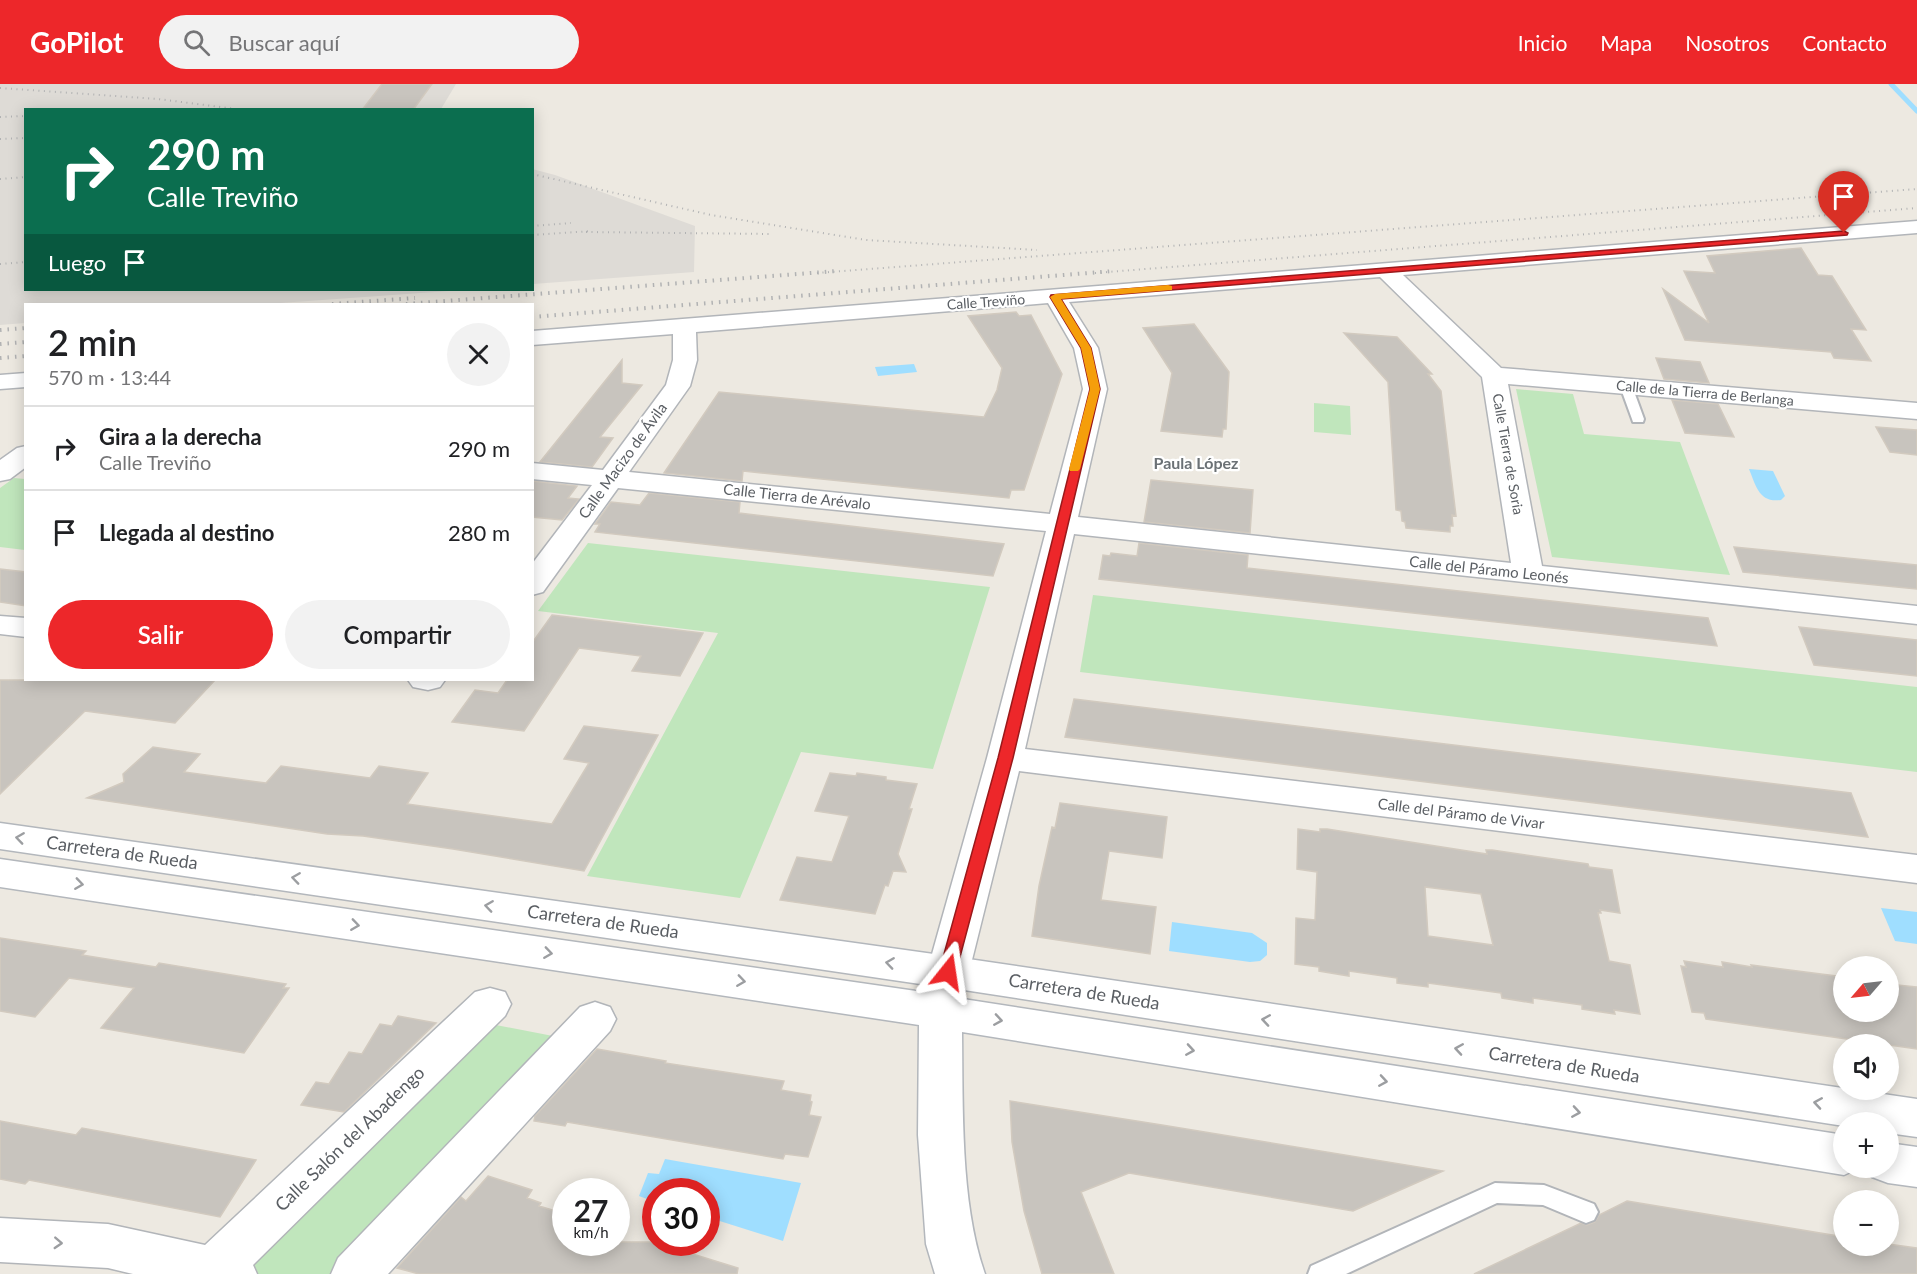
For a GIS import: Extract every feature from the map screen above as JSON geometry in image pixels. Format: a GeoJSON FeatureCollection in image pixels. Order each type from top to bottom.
{"type":"FeatureCollection","features":[{"type":"Feature","properties":{"kind":"street","name":"Calle Treviño"},"geometry":{"type":"LineString","coordinates":[[534,338],[1386,270],[1914,232]]}},
{"type":"Feature","properties":{"kind":"street","name":"Calle Tierra de Soria"},"geometry":{"type":"LineString","coordinates":[[1386,270],[1494,375],[1528,574]]}},
{"type":"Feature","properties":{"kind":"street"},"geometry":{"type":"LineString","coordinates":[[960,1274],[950,1244],[941,1135],[944,991],[1005,758],[1060,523],[1095,389],[1086,348],[1055,297]]}},
{"type":"Feature","properties":{"kind":"street","name":"Calle Macizo de Ávila"},"geometry":{"type":"LineString","coordinates":[[534,583],[678,386],[685,360],[684,325]]}},
{"type":"Feature","properties":{"kind":"street","name":"Calle de la Tierra de Berlanga"},"geometry":{"type":"LineString","coordinates":[[1494,375],[1917,411]]}},
{"type":"Feature","properties":{"kind":"street"},"geometry":{"type":"LineString","coordinates":[[0,382],[24,380]]}},
{"type":"Feature","properties":{"kind":"street"},"geometry":{"type":"LineString","coordinates":[[0,473],[24,455]]}},
{"type":"Feature","properties":{"kind":"street","name":"Calle Tierra de Arévalo"},"geometry":{"type":"LineString","coordinates":[[534,471],[1060,523]]}},
{"type":"Feature","properties":{"kind":"street","name":"Calle del Páramo Leonés"},"geometry":{"type":"LineString","coordinates":[[1060,523],[1917,615]]}},
{"type":"Feature","properties":{"kind":"street"},"geometry":{"type":"LineString","coordinates":[[0,625],[24,628]]}},
{"type":"Feature","properties":{"kind":"street","name":"Calle del Páramo de Vivar"},"geometry":{"type":"LineString","coordinates":[[1005,758],[1917,869]]}},
{"type":"Feature","properties":{"kind":"street","name":"Carretera de Rueda"},"geometry":{"type":"LineString","coordinates":[[0,836],[944,991],[1833,1153]]}},
{"type":"Feature","properties":{"kind":"street","name":"Carretera de Rueda"},"geometry":{"type":"LineString","coordinates":[[0,873],[944,991],[1917,1118]]}},
{"type":"Feature","properties":{"kind":"street","name":"Calle Salón del Abadengo"},"geometry":{"type":"LineString","coordinates":[[219,1272],[490,1004]]}},
{"type":"Feature","properties":{"kind":"street"},"geometry":{"type":"LineString","coordinates":[[356,1274],[595,1019]]}},
{"type":"Feature","properties":{"kind":"street"},"geometry":{"type":"LineString","coordinates":[[1899,1165],[1917,1167]]}},
{"type":"Feature","properties":{"kind":"street"},"geometry":{"type":"LineString","coordinates":[[0,1240],[108,1246],[219,1272]]}},
{"type":"Feature","properties":{"kind":"lane"},"geometry":{"type":"LineString","coordinates":[[1626,386],[1638,419]]}},
{"type":"Feature","properties":{"kind":"lane"},"geometry":{"type":"LineString","coordinates":[[1320,1274],[1494,1193],[1544,1196],[1586,1212]]}},
{"type":"Feature","properties":{"kind":"shaded area"},"geometry":{"type":"Polygon","coordinates":[[[0,84],[456,84],[442,108],[24,108],[24,291],[449,291],[280,303],[24,303],[24,323],[0,325],[0,84]]]}},
{"type":"Feature","properties":{"kind":"shaded area"},"geometry":{"type":"Polygon","coordinates":[[[534,170],[695,226],[694,272],[534,284],[534,170]]]}},
{"type":"Feature","properties":{"kind":"green space"},"geometry":{"type":"Polygon","coordinates":[[[1516,389],[1573,394],[1584,434],[1680,442],[1730,575],[1552,557],[1516,389]]]}},
{"type":"Feature","properties":{"kind":"green space"},"geometry":{"type":"Polygon","coordinates":[[[1314,403],[1350,406],[1351,435],[1314,432],[1314,403]]]}},
{"type":"Feature","properties":{"kind":"green space"},"geometry":{"type":"Polygon","coordinates":[[[14,478],[24,479],[24,550],[0,547],[0,488],[14,478]]]}},
{"type":"Feature","properties":{"kind":"green space"},"geometry":{"type":"Polygon","coordinates":[[[588,543],[990,587],[933,769],[801,752],[740,898],[587,876],[718,633],[538,611],[588,543]]]}},
{"type":"Feature","properties":{"kind":"green space"},"geometry":{"type":"Polygon","coordinates":[[[1093,595],[1917,687],[1917,772],[1080,672],[1093,595]]]}},
{"type":"Feature","properties":{"kind":"green space"},"geometry":{"type":"Polygon","coordinates":[[[465,1019],[589,1043],[374,1274],[213,1274],[465,1019]]]}},
{"type":"Feature","properties":{"kind":"water"},"geometry":{"type":"Polygon","coordinates":[[[914,364],[917,372],[878,376],[875,367],[914,364]]]}},
{"type":"Feature","properties":{"kind":"water"},"geometry":{"type":"Polygon","coordinates":[[[1749,469],[1773,471],[1785,496],[1781,500],[1774,500],[1763,496],[1756,487],[1749,469]]]}},
{"type":"Feature","properties":{"kind":"water"},"geometry":{"type":"Polygon","coordinates":[[[1881,908],[1917,912],[1917,944],[1895,941],[1881,908]]]}},
{"type":"Feature","properties":{"kind":"water"},"geometry":{"type":"Polygon","coordinates":[[[1172,922],[1252,933],[1267,943],[1267,955],[1260,961],[1250,962],[1169,951],[1172,922]]]}},
{"type":"Feature","properties":{"kind":"water"},"geometry":{"type":"Polygon","coordinates":[[[665,1159],[801,1183],[783,1241],[720,1221],[720,1178],[646,1178],[648,1173],[659,1174],[665,1159]]]}},
{"type":"Feature","properties":{"kind":"building"},"geometry":{"type":"Polygon","coordinates":[[[382,84],[432,84],[414,108],[364,108],[382,84]]]}},
{"type":"Feature","properties":{"kind":"building"},"geometry":{"type":"Polygon","coordinates":[[[1801,248],[1818,275],[1832,276],[1866,330],[1851,329],[1871,361],[1834,358],[1831,352],[1685,340],[1663,289],[1709,323],[1684,271],[1715,273],[1707,256],[1801,248]]]}},
{"type":"Feature","properties":{"kind":"building"},"geometry":{"type":"Polygon","coordinates":[[[1016,312],[1019,316],[1031,315],[1062,374],[1024,490],[1011,490],[1009,498],[743,471],[742,481],[664,473],[719,392],[984,417],[997,390],[1002,368],[968,316],[1016,312]]]}},
{"type":"Feature","properties":{"kind":"building"},"geometry":{"type":"Polygon","coordinates":[[[1194,324],[1229,372],[1226,429],[1223,429],[1222,437],[1161,431],[1172,373],[1143,328],[1194,324]]]}},
{"type":"Feature","properties":{"kind":"building"},"geometry":{"type":"Polygon","coordinates":[[[1344,333],[1397,337],[1432,374],[1428,374],[1441,391],[1456,516],[1452,515],[1453,526],[1450,526],[1450,532],[1406,528],[1405,522],[1402,521],[1401,511],[1396,510],[1388,382],[1344,333]]]}},
{"type":"Feature","properties":{"kind":"building"},"geometry":{"type":"Polygon","coordinates":[[[1656,358],[1700,362],[1709,383],[1664,379],[1656,358]]]}},
{"type":"Feature","properties":{"kind":"building"},"geometry":{"type":"Polygon","coordinates":[[[622,360],[622,383],[642,385],[600,437],[613,438],[592,467],[540,462],[622,360]]]}},
{"type":"Feature","properties":{"kind":"building"},"geometry":{"type":"Polygon","coordinates":[[[1672,400],[1718,404],[1734,437],[1685,433],[1672,400]]]}},
{"type":"Feature","properties":{"kind":"building"},"geometry":{"type":"Polygon","coordinates":[[[1876,427],[1917,430],[1917,455],[1890,452],[1876,427]]]}},
{"type":"Feature","properties":{"kind":"building"},"geometry":{"type":"Polygon","coordinates":[[[1151,480],[1253,490],[1250,533],[1144,522],[1151,480]]]}},
{"type":"Feature","properties":{"kind":"building"},"geometry":{"type":"Polygon","coordinates":[[[534,481],[577,486],[568,498],[579,499],[562,520],[534,517],[534,481]]]}},
{"type":"Feature","properties":{"kind":"building"},"geometry":{"type":"Polygon","coordinates":[[[649,493],[740,502],[739,513],[1004,544],[993,576],[595,532],[600,524],[595,524],[611,502],[640,505],[649,493]]]}},
{"type":"Feature","properties":{"kind":"building"},"geometry":{"type":"Polygon","coordinates":[[[1139,543],[1248,555],[1247,568],[1708,618],[1717,646],[1099,579],[1103,555],[1110,556],[1111,553],[1137,556],[1139,543]]]}},
{"type":"Feature","properties":{"kind":"building"},"geometry":{"type":"Polygon","coordinates":[[[1734,547],[1917,565],[1917,589],[1743,572],[1734,547]]]}},
{"type":"Feature","properties":{"kind":"building"},"geometry":{"type":"Polygon","coordinates":[[[0,569],[24,572],[24,606],[0,602],[0,569]]]}},
{"type":"Feature","properties":{"kind":"building"},"geometry":{"type":"Polygon","coordinates":[[[552,615],[703,633],[680,676],[632,671],[641,656],[579,648],[524,731],[452,722],[475,690],[498,693],[506,681],[534,681],[534,640],[552,615]]]}},
{"type":"Feature","properties":{"kind":"building"},"geometry":{"type":"Polygon","coordinates":[[[1799,627],[1917,640],[1917,676],[1814,665],[1799,627]]]}},
{"type":"Feature","properties":{"kind":"building"},"geometry":{"type":"Polygon","coordinates":[[[0,680],[214,681],[175,723],[85,711],[0,794],[0,680]]]}},
{"type":"Feature","properties":{"kind":"building"},"geometry":{"type":"Polygon","coordinates":[[[1074,699],[1851,793],[1868,837],[1065,737],[1074,699]]]}},
{"type":"Feature","properties":{"kind":"building"},"geometry":{"type":"Polygon","coordinates":[[[584,726],[658,735],[584,871],[453,849],[363,836],[327,834],[87,798],[124,782],[123,774],[153,747],[200,754],[184,772],[266,783],[281,766],[370,778],[379,766],[428,773],[407,804],[552,824],[589,763],[564,759],[584,726]]]}},
{"type":"Feature","properties":{"kind":"building"},"geometry":{"type":"Polygon","coordinates":[[[830,773],[856,776],[857,773],[917,784],[898,854],[906,872],[893,871],[888,886],[885,885],[875,914],[780,900],[797,857],[832,862],[849,816],[815,811],[830,773]]]}},
{"type":"Feature","properties":{"kind":"building"},"geometry":{"type":"Polygon","coordinates":[[[1060,803],[1167,817],[1162,858],[1109,851],[1101,900],[1156,907],[1150,954],[1032,936],[1039,886],[1052,827],[1055,828],[1060,803]]]}},
{"type":"Feature","properties":{"kind":"building"},"geometry":{"type":"Polygon","coordinates":[[[1298,829],[1320,832],[1320,829],[1327,829],[1487,854],[1486,850],[1492,850],[1588,864],[1589,867],[1612,870],[1620,913],[1600,910],[1601,913],[1598,913],[1609,961],[1630,965],[1640,1014],[1614,1010],[1615,1014],[1582,1009],[1582,1005],[1533,998],[1533,1003],[1502,998],[1501,993],[1428,983],[1428,987],[1397,983],[1397,978],[1349,971],[1349,976],[1319,971],[1319,967],[1295,964],[1296,918],[1315,920],[1317,872],[1297,869],[1298,829]],[[1425,887],[1428,936],[1493,945],[1481,894],[1425,887]]]}},
{"type":"Feature","properties":{"kind":"building"},"geometry":{"type":"Polygon","coordinates":[[[0,938],[86,951],[82,955],[156,967],[159,963],[286,984],[283,988],[289,988],[244,1053],[101,1028],[134,988],[69,978],[35,1017],[0,1011],[0,938]]]}},
{"type":"Feature","properties":{"kind":"building"},"geometry":{"type":"Polygon","coordinates":[[[1684,961],[1723,967],[1722,962],[1833,976],[1833,1022],[1899,1022],[1899,985],[1917,987],[1917,1049],[1899,1046],[1899,1034],[1833,1034],[1833,1037],[1706,1019],[1704,1013],[1692,1012],[1681,966],[1686,967],[1684,961]]]}},
{"type":"Feature","properties":{"kind":"building"},"geometry":{"type":"Polygon","coordinates":[[[398,1016],[436,1023],[344,1112],[301,1105],[316,1082],[329,1084],[349,1052],[362,1054],[380,1024],[392,1026],[398,1016]]]}},
{"type":"Feature","properties":{"kind":"building"},"geometry":{"type":"Polygon","coordinates":[[[597,1049],[666,1061],[665,1063],[784,1081],[781,1090],[811,1095],[809,1115],[821,1117],[808,1157],[785,1154],[783,1159],[567,1122],[565,1126],[534,1121],[535,1116],[597,1049]]]}},
{"type":"Feature","properties":{"kind":"building"},"geometry":{"type":"Polygon","coordinates":[[[1010,1101],[1443,1171],[1353,1211],[1129,1173],[1081,1192],[1114,1274],[1042,1274],[1024,1211],[1012,1142],[1010,1101]]]}},
{"type":"Feature","properties":{"kind":"building"},"geometry":{"type":"Polygon","coordinates":[[[0,1121],[76,1135],[82,1128],[256,1160],[220,1217],[29,1180],[25,1184],[0,1179],[0,1121]]]}},
{"type":"Feature","properties":{"kind":"building"},"geometry":{"type":"Polygon","coordinates":[[[488,1176],[532,1190],[527,1198],[541,1203],[539,1206],[552,1210],[552,1256],[630,1256],[630,1242],[642,1242],[642,1256],[699,1256],[738,1268],[737,1274],[419,1274],[397,1268],[461,1197],[466,1201],[488,1176]]]}},
{"type":"Feature","properties":{"kind":"building"},"geometry":{"type":"Polygon","coordinates":[[[1627,1201],[1833,1235],[1833,1256],[1899,1256],[1899,1246],[1917,1248],[1917,1274],[1474,1274],[1581,1223],[1587,1225],[1595,1222],[1599,1215],[1627,1201]]]}},
{"type":"Feature","properties":{"kind":"waterway"},"geometry":{"type":"LineString","coordinates":[[1891,84],[1917,111]]}},
{"type":"Feature","properties":{"kind":"railway"},"geometry":{"type":"LineString","coordinates":[[0,88],[158,99],[228,108]]}},
{"type":"Feature","properties":{"kind":"railway"},"geometry":{"type":"LineString","coordinates":[[0,117],[24,116]]}},
{"type":"Feature","properties":{"kind":"railway"},"geometry":{"type":"LineString","coordinates":[[0,139],[24,138]]}},
{"type":"Feature","properties":{"kind":"railway"},"geometry":{"type":"LineString","coordinates":[[534,174],[711,215],[866,240],[1037,250]]}},
{"type":"Feature","properties":{"kind":"railway"},"geometry":{"type":"LineString","coordinates":[[0,179],[24,177]]}},
{"type":"Feature","properties":{"kind":"railway"},"geometry":{"type":"LineString","coordinates":[[817,273],[1917,189]]}},
{"type":"Feature","properties":{"kind":"railway"},"geometry":{"type":"LineString","coordinates":[[1095,273],[1917,208]]}},
{"type":"Feature","properties":{"kind":"railway"},"geometry":{"type":"LineString","coordinates":[[534,226],[571,223]]}},
{"type":"Feature","properties":{"kind":"railway"},"geometry":{"type":"LineString","coordinates":[[534,235],[592,231]]}},
{"type":"Feature","properties":{"kind":"railway"},"geometry":{"type":"LineString","coordinates":[[586,232],[770,234]]}},
{"type":"Feature","properties":{"kind":"railway"},"geometry":{"type":"LineString","coordinates":[[0,264],[24,262]]}},
{"type":"Feature","properties":{"kind":"railway"},"geometry":{"type":"LineString","coordinates":[[419,303],[837,271]]}},
{"type":"Feature","properties":{"kind":"railway"},"geometry":{"type":"LineString","coordinates":[[534,317],[1114,271]]}},
{"type":"Feature","properties":{"kind":"railway"},"geometry":{"type":"LineString","coordinates":[[346,303],[415,298]]}},
{"type":"Feature","properties":{"kind":"railway"},"geometry":{"type":"LineString","coordinates":[[0,330],[24,328]]}},
{"type":"Feature","properties":{"kind":"railway"},"geometry":{"type":"LineString","coordinates":[[0,344],[24,342]]}},
{"type":"Feature","properties":{"kind":"railway"},"geometry":{"type":"LineString","coordinates":[[0,358],[24,356]]}},
{"type":"Feature","properties":{"kind":"slow traffic"},"geometry":{"type":"LineString","coordinates":[[1074,469],[1095,389],[1086,348],[1055,297],[1168,288]]}},
{"type":"Feature","properties":{"kind":"district","name":"Paula López"},"geometry":{"type":"Point","coordinates":[1196,463]}},
{"type":"Feature","properties":{"kind":"route"},"geometry":{"type":"LineString","coordinates":[[948,972],[1005,758],[1060,523],[1095,389],[1086,348],[1055,297],[1844,233]]}}]}
